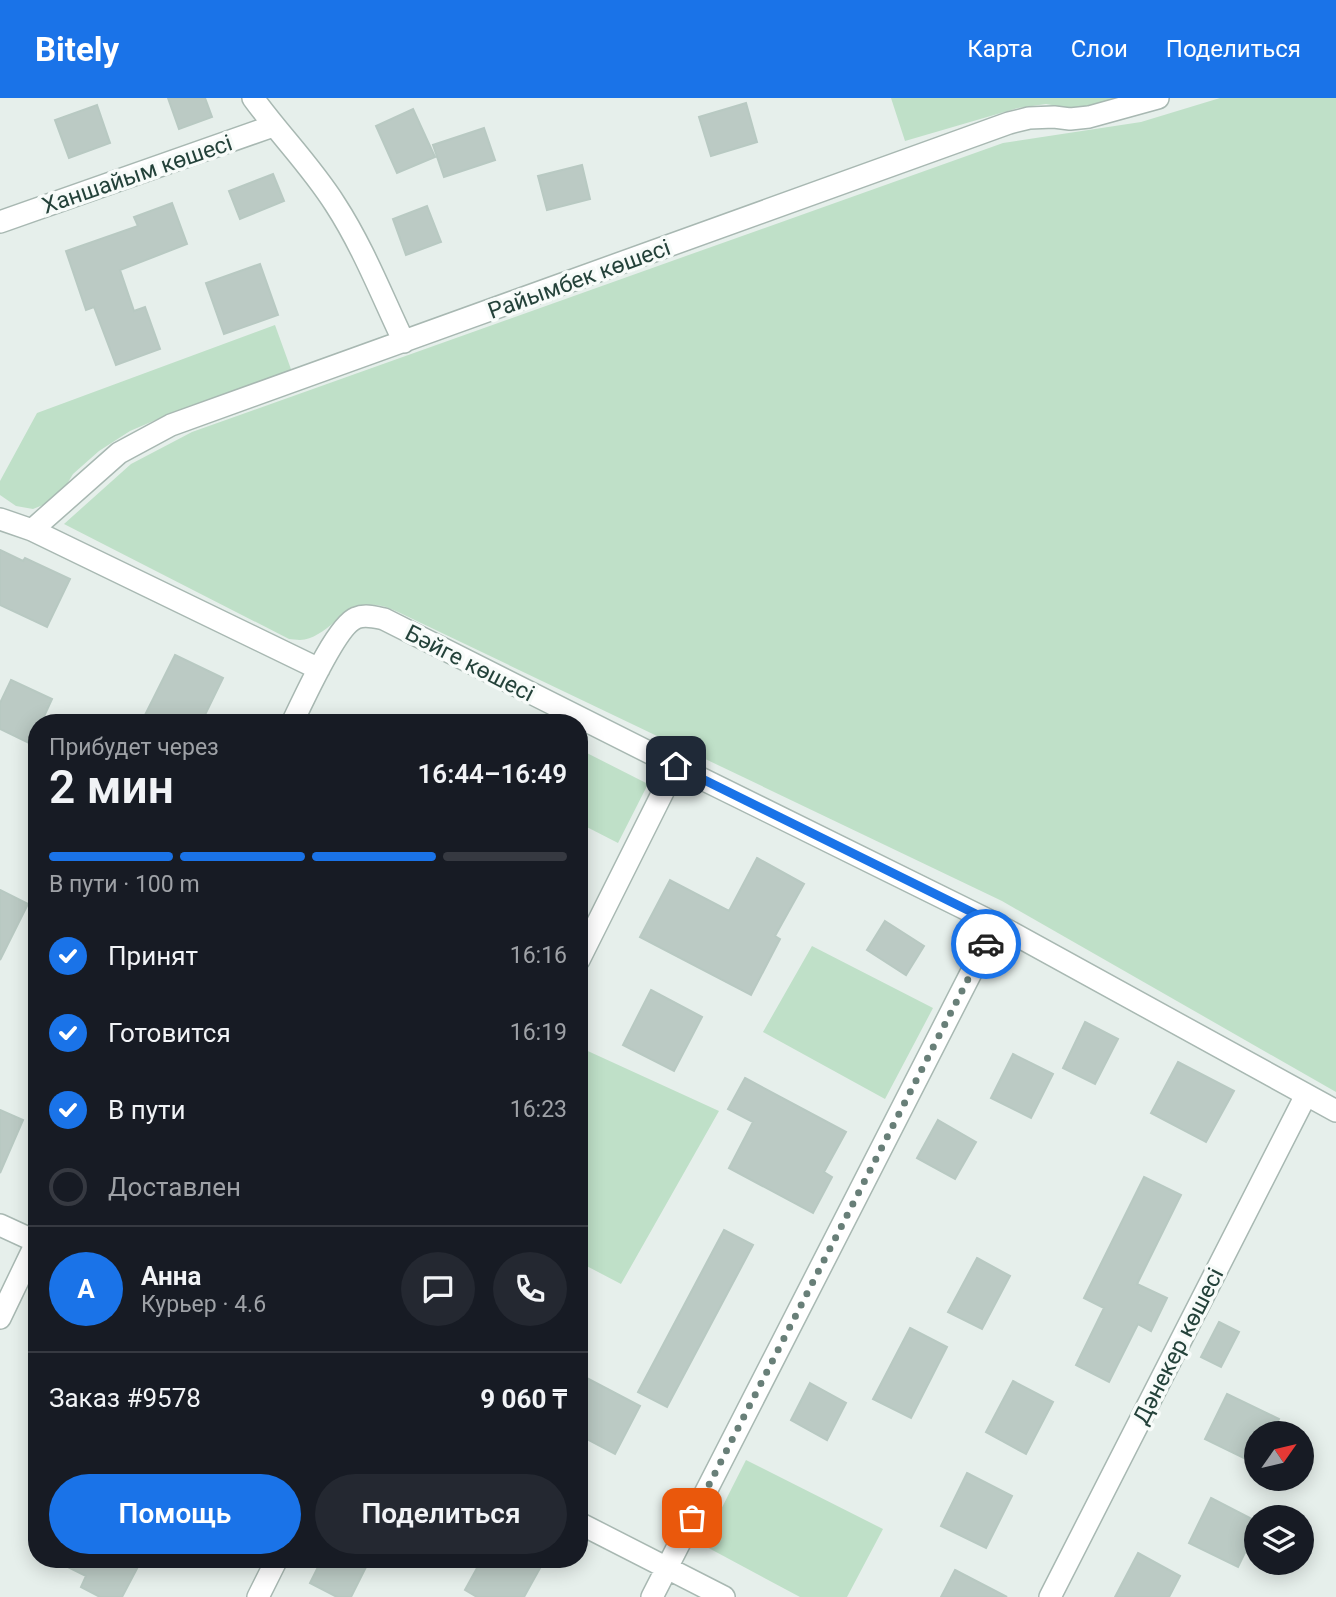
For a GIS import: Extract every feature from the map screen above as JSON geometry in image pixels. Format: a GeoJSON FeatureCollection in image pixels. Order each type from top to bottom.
{"type":"FeatureCollection","features":[{"type":"Feature","properties":{"kind":"street"},"geometry":{"type":"LineString","coordinates":[[253,98],[317,177],[350,228],[404,342]]}},
{"type":"Feature","properties":{"kind":"street","name":"Райымбек көшесі"},"geometry":{"type":"LineString","coordinates":[[32,530],[119,453],[171,425],[1009,123],[1029,118],[1089,117],[1158,98]]}},
{"type":"Feature","properties":{"kind":"street","name":"Ханшайым көшесі"},"geometry":{"type":"LineString","coordinates":[[0,222],[273,126]]}},
{"type":"Feature","properties":{"kind":"street"},"geometry":{"type":"LineString","coordinates":[[0,519],[32,530],[319,669]]}},
{"type":"Feature","properties":{"kind":"street","name":"Бәйге көшесі"},"geometry":{"type":"LineString","coordinates":[[296,714],[342,630],[349,622],[363,616],[384,620],[572,714]]}},
{"type":"Feature","properties":{"kind":"street","name":"Бәйге көшесі"},"geometry":{"type":"LineString","coordinates":[[588,722],[996,924],[1306,1095]]}},
{"type":"Feature","properties":{"kind":"street"},"geometry":{"type":"LineString","coordinates":[[588,942],[676,766]]}},
{"type":"Feature","properties":{"kind":"street"},"geometry":{"type":"LineString","coordinates":[[652,1597],[996,924]]}},
{"type":"Feature","properties":{"kind":"street"},"geometry":{"type":"LineString","coordinates":[[1306,1095],[1336,1111]]}},
{"type":"Feature","properties":{"kind":"street","name":"Дәнекер көшесі"},"geometry":{"type":"LineString","coordinates":[[1050,1597],[1306,1095]]}},
{"type":"Feature","properties":{"kind":"street"},"geometry":{"type":"LineString","coordinates":[[0,1224],[28,1237]]}},
{"type":"Feature","properties":{"kind":"street"},"geometry":{"type":"LineString","coordinates":[[0,1318],[28,1260]]}},
{"type":"Feature","properties":{"kind":"street"},"geometry":{"type":"LineString","coordinates":[[588,1528],[724,1597]]}},
{"type":"Feature","properties":{"kind":"street"},"geometry":{"type":"LineString","coordinates":[[258,1597],[272,1568]]}},
{"type":"Feature","properties":{"kind":"green space"},"geometry":{"type":"Polygon","coordinates":[[[891,98],[1120,98],[1074,109],[1046,104],[1018,108],[905,141],[891,98]]]}},
{"type":"Feature","properties":{"kind":"green space"},"geometry":{"type":"Polygon","coordinates":[[[1220,98],[1336,98],[1336,1092],[1002,901],[398,612],[382,606],[358,607],[310,638],[289,639],[64,524],[131,464],[192,432],[1003,143],[1141,122],[1220,98]]]}},
{"type":"Feature","properties":{"kind":"green space"},"geometry":{"type":"Polygon","coordinates":[[[275,325],[292,372],[165,416],[130,431],[99,451],[73,474],[64,489],[48,503],[33,509],[16,506],[0,495],[0,481],[37,413],[275,325]]]}},
{"type":"Feature","properties":{"kind":"green space"},"geometry":{"type":"Polygon","coordinates":[[[588,754],[648,784],[618,843],[588,828],[588,754]]]}},
{"type":"Feature","properties":{"kind":"green space"},"geometry":{"type":"Polygon","coordinates":[[[812,946],[933,1008],[885,1099],[763,1032],[812,946]]]}},
{"type":"Feature","properties":{"kind":"green space"},"geometry":{"type":"Polygon","coordinates":[[[588,1051],[719,1111],[621,1284],[588,1267],[588,1051]]]}},
{"type":"Feature","properties":{"kind":"green space"},"geometry":{"type":"Polygon","coordinates":[[[746,1460],[883,1529],[847,1597],[800,1597],[703,1545],[746,1460]]]}},
{"type":"Feature","properties":{"kind":"building"},"geometry":{"type":"Polygon","coordinates":[[[168,98],[205,98],[212,117],[179,129],[168,98]]]}},
{"type":"Feature","properties":{"kind":"building"},"geometry":{"type":"Polygon","coordinates":[[[746,103],[757,142],[711,156],[699,117],[746,103]]]}},
{"type":"Feature","properties":{"kind":"building"},"geometry":{"type":"Polygon","coordinates":[[[97,105],[110,143],[69,158],[55,120],[97,105]]]}},
{"type":"Feature","properties":{"kind":"building"},"geometry":{"type":"Polygon","coordinates":[[[413,109],[435,157],[397,173],[376,126],[413,109]]]}},
{"type":"Feature","properties":{"kind":"building"},"geometry":{"type":"Polygon","coordinates":[[[484,128],[495,160],[444,177],[433,145],[484,128]]]}},
{"type":"Feature","properties":{"kind":"building"},"geometry":{"type":"Polygon","coordinates":[[[582,165],[590,199],[547,210],[538,176],[582,165]]]}},
{"type":"Feature","properties":{"kind":"building"},"geometry":{"type":"Polygon","coordinates":[[[273,174],[284,201],[240,219],[229,191],[273,174]]]}},
{"type":"Feature","properties":{"kind":"building"},"geometry":{"type":"Polygon","coordinates":[[[172,203],[187,244],[120,270],[134,311],[145,307],[160,349],[116,365],[94,307],[86,310],[66,251],[138,226],[134,217],[172,203]]]}},
{"type":"Feature","properties":{"kind":"building"},"geometry":{"type":"Polygon","coordinates":[[[427,206],[441,242],[406,255],[393,219],[427,206]]]}},
{"type":"Feature","properties":{"kind":"building"},"geometry":{"type":"Polygon","coordinates":[[[260,264],[278,315],[224,334],[206,283],[260,264]]]}},
{"type":"Feature","properties":{"kind":"building"},"geometry":{"type":"Polygon","coordinates":[[[0,550],[23,561],[25,558],[70,579],[47,627],[0,605],[0,550]]]}},
{"type":"Feature","properties":{"kind":"building"},"geometry":{"type":"Polygon","coordinates":[[[175,655],[223,678],[205,714],[146,714],[175,655]]]}},
{"type":"Feature","properties":{"kind":"building"},"geometry":{"type":"Polygon","coordinates":[[[11,680],[52,699],[45,714],[28,714],[28,743],[0,729],[0,703],[11,680]]]}},
{"type":"Feature","properties":{"kind":"building"},"geometry":{"type":"Polygon","coordinates":[[[757,858],[804,884],[775,936],[780,939],[751,995],[640,937],[670,880],[729,911],[757,858]]]}},
{"type":"Feature","properties":{"kind":"building"},"geometry":{"type":"Polygon","coordinates":[[[0,890],[28,904],[0,960],[0,890]]]}},
{"type":"Feature","properties":{"kind":"building"},"geometry":{"type":"Polygon","coordinates":[[[885,921],[924,946],[906,975],[867,950],[885,921]]]}},
{"type":"Feature","properties":{"kind":"building"},"geometry":{"type":"Polygon","coordinates":[[[651,990],[702,1017],[674,1071],[623,1045],[651,990]]]}},
{"type":"Feature","properties":{"kind":"building"},"geometry":{"type":"Polygon","coordinates":[[[1085,1022],[1118,1039],[1095,1084],[1063,1068],[1085,1022]]]}},
{"type":"Feature","properties":{"kind":"building"},"geometry":{"type":"Polygon","coordinates":[[[1013,1054],[1053,1074],[1031,1118],[991,1098],[1013,1054]]]}},
{"type":"Feature","properties":{"kind":"building"},"geometry":{"type":"Polygon","coordinates":[[[1178,1062],[1234,1091],[1206,1142],[1151,1113],[1178,1062]]]}},
{"type":"Feature","properties":{"kind":"building"},"geometry":{"type":"Polygon","coordinates":[[[745,1078],[846,1132],[824,1172],[832,1177],[813,1213],[729,1168],[753,1122],[728,1109],[745,1078]]]}},
{"type":"Feature","properties":{"kind":"building"},"geometry":{"type":"Polygon","coordinates":[[[0,1110],[23,1120],[0,1173],[0,1110]]]}},
{"type":"Feature","properties":{"kind":"building"},"geometry":{"type":"Polygon","coordinates":[[[938,1120],[976,1142],[955,1179],[917,1158],[938,1120]]]}},
{"type":"Feature","properties":{"kind":"building"},"geometry":{"type":"Polygon","coordinates":[[[1144,1177],[1181,1195],[1137,1284],[1167,1298],[1151,1331],[1138,1324],[1109,1382],[1076,1365],[1104,1308],[1084,1298],[1144,1177]]]}},
{"type":"Feature","properties":{"kind":"building"},"geometry":{"type":"Polygon","coordinates":[[[724,1230],[753,1245],[667,1407],[638,1392],[724,1230]]]}},
{"type":"Feature","properties":{"kind":"building"},"geometry":{"type":"Polygon","coordinates":[[[977,1258],[1010,1276],[982,1329],[948,1312],[977,1258]]]}},
{"type":"Feature","properties":{"kind":"building"},"geometry":{"type":"Polygon","coordinates":[[[1219,1322],[1239,1332],[1221,1367],[1201,1357],[1219,1322]]]}},
{"type":"Feature","properties":{"kind":"building"},"geometry":{"type":"Polygon","coordinates":[[[910,1328],[947,1347],[911,1418],[873,1399],[910,1328]]]}},
{"type":"Feature","properties":{"kind":"building"},"geometry":{"type":"Polygon","coordinates":[[[588,1379],[640,1406],[615,1454],[588,1440],[588,1379]]]}},
{"type":"Feature","properties":{"kind":"building"},"geometry":{"type":"Polygon","coordinates":[[[1013,1381],[1053,1402],[1026,1454],[986,1432],[1013,1381]]]}},
{"type":"Feature","properties":{"kind":"building"},"geometry":{"type":"Polygon","coordinates":[[[810,1383],[846,1403],[827,1440],[791,1420],[810,1383]]]}},
{"type":"Feature","properties":{"kind":"building"},"geometry":{"type":"Polygon","coordinates":[[[1227,1394],[1279,1419],[1244,1421],[1244,1458],[1205,1439],[1227,1394]]]}},
{"type":"Feature","properties":{"kind":"building"},"geometry":{"type":"Polygon","coordinates":[[[967,1473],[1012,1496],[986,1548],[941,1526],[967,1473]]]}},
{"type":"Feature","properties":{"kind":"building"},"geometry":{"type":"Polygon","coordinates":[[[1211,1498],[1244,1515],[1244,1555],[1238,1567],[1189,1543],[1211,1498]]]}},
{"type":"Feature","properties":{"kind":"building"},"geometry":{"type":"Polygon","coordinates":[[[1138,1553],[1180,1576],[1169,1597],[1115,1597],[1138,1553]]]}},
{"type":"Feature","properties":{"kind":"building"},"geometry":{"type":"Polygon","coordinates":[[[70,1568],[137,1568],[122,1597],[100,1597],[81,1587],[86,1576],[70,1568]]]}},
{"type":"Feature","properties":{"kind":"building"},"geometry":{"type":"Polygon","coordinates":[[[318,1568],[366,1568],[351,1597],[337,1597],[310,1583],[318,1568]]]}},
{"type":"Feature","properties":{"kind":"building"},"geometry":{"type":"Polygon","coordinates":[[[477,1568],[540,1568],[524,1597],[477,1597],[465,1590],[477,1568]]]}},
{"type":"Feature","properties":{"kind":"building"},"geometry":{"type":"Polygon","coordinates":[[[955,1570],[1007,1597],[941,1597],[955,1570]]]}},
{"type":"Feature","properties":{"kind":"way so far"},"geometry":{"type":"LineString","coordinates":[[692,1518],[986,944]]}},
{"type":"Feature","properties":{"kind":"route"},"geometry":{"type":"LineString","coordinates":[[676,766],[996,924],[986,944]]}}]}
